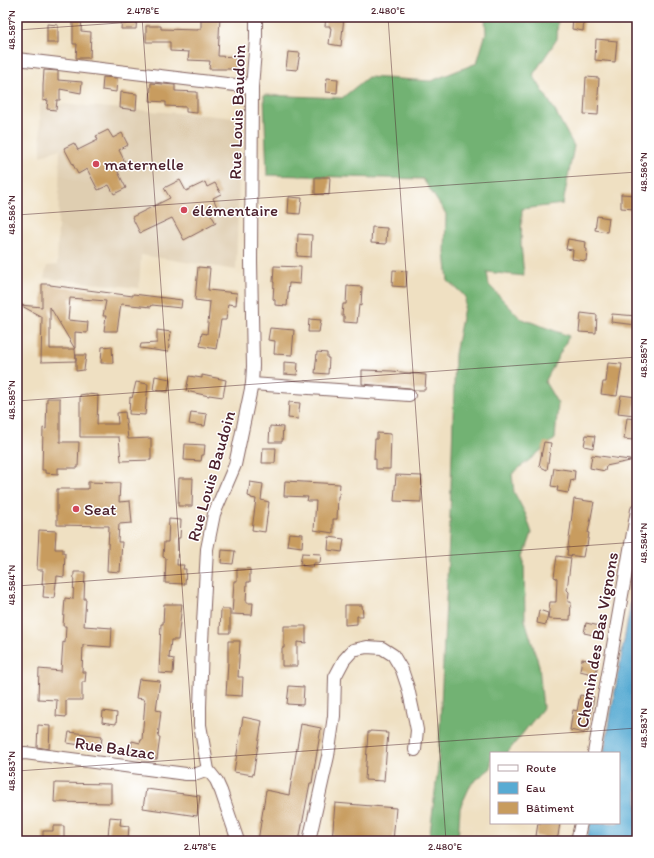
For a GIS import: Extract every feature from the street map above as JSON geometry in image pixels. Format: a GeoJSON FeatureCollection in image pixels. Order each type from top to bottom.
{"type":"FeatureCollection","features":[{"type":"Feature","properties":{"kind":"street","name":"Rue Louis Baudoin"},"geometry":{"type":"LineString","coordinates":[[238,841],[221,791],[216,780],[208,770],[200,725],[200,707],[207,549],[214,514],[235,465],[251,396],[252,384],[252,87],[256,39],[256,17]]}},
{"type":"Feature","properties":{"kind":"street"},"geometry":{"type":"LineString","coordinates":[[17,59],[252,87]]}},
{"type":"Feature","properties":{"kind":"street"},"geometry":{"type":"LineString","coordinates":[[252,384],[409,395]]}},
{"type":"Feature","properties":{"kind":"street","name":"Chemin des Bas Vignons"},"geometry":{"type":"LineString","coordinates":[[594,752],[637,510]]}},
{"type":"Feature","properties":{"kind":"street"},"geometry":{"type":"LineString","coordinates":[[309,841],[328,756],[334,716],[336,677],[344,660],[353,650],[367,647],[382,648],[393,655],[402,670],[415,720],[417,730],[415,750]]}},
{"type":"Feature","properties":{"kind":"street","name":"Rue Balzac"},"geometry":{"type":"LineString","coordinates":[[17,754],[25,753],[186,774],[197,774],[208,770]]}},
{"type":"Feature","properties":{"kind":"street"},"geometry":{"type":"LineString","coordinates":[[577,841],[581,824]]}},
{"type":"Feature","properties":{"kind":"shaded area"},"geometry":{"type":"Polygon","coordinates":[[[48,103],[241,118],[236,270],[141,255],[139,288],[44,278],[47,266],[57,265],[60,149],[41,156],[40,104],[48,103]]]}},
{"type":"Feature","properties":{"kind":"green space"},"geometry":{"type":"Polygon","coordinates":[[[485,17],[558,17],[557,39],[533,75],[574,146],[563,204],[522,209],[521,244],[524,276],[487,272],[489,285],[520,318],[569,336],[545,382],[558,404],[555,439],[512,474],[514,492],[526,515],[532,533],[524,556],[525,620],[539,665],[543,708],[508,752],[490,752],[490,769],[471,784],[460,808],[458,841],[429,841],[438,767],[450,517],[455,354],[466,297],[448,281],[445,253],[446,214],[423,179],[267,175],[264,95],[342,98],[368,77],[431,81],[477,63],[486,33],[485,17]]]}},
{"type":"Feature","properties":{"kind":"water"},"geometry":{"type":"Polygon","coordinates":[[[637,568],[637,841],[587,841],[590,824],[620,824],[620,752],[604,752],[637,568]]]}},
{"type":"Feature","properties":{"kind":"building"},"geometry":{"type":"Polygon","coordinates":[[[73,17],[82,17],[81,31],[91,32],[90,58],[76,58],[77,44],[73,44],[73,17]]]}},
{"type":"Feature","properties":{"kind":"building"},"geometry":{"type":"Polygon","coordinates":[[[122,17],[137,17],[136,29],[121,29],[122,17]]]}},
{"type":"Feature","properties":{"kind":"building"},"geometry":{"type":"Polygon","coordinates":[[[201,17],[220,17],[218,56],[236,57],[236,69],[209,69],[210,61],[188,60],[189,52],[170,51],[170,42],[146,42],[146,26],[161,26],[161,29],[198,30],[201,29],[201,17]]]}},
{"type":"Feature","properties":{"kind":"building"},"geometry":{"type":"Polygon","coordinates":[[[326,17],[344,17],[341,46],[329,44],[331,28],[330,26],[325,26],[326,17]]]}},
{"type":"Feature","properties":{"kind":"building"},"geometry":{"type":"Polygon","coordinates":[[[573,17],[584,17],[583,31],[572,29],[573,17]]]}},
{"type":"Feature","properties":{"kind":"building"},"geometry":{"type":"Polygon","coordinates":[[[47,24],[58,25],[58,43],[47,43],[47,24]]]}},
{"type":"Feature","properties":{"kind":"building"},"geometry":{"type":"Polygon","coordinates":[[[596,39],[617,41],[615,62],[595,60],[596,39]]]}},
{"type":"Feature","properties":{"kind":"building"},"geometry":{"type":"Polygon","coordinates":[[[288,52],[300,53],[297,70],[286,69],[288,52]]]}},
{"type":"Feature","properties":{"kind":"building"},"geometry":{"type":"Polygon","coordinates":[[[44,70],[58,71],[58,80],[82,82],[81,93],[60,89],[60,100],[57,100],[56,110],[47,109],[48,100],[43,101],[44,70]]]}},
{"type":"Feature","properties":{"kind":"building"},"geometry":{"type":"Polygon","coordinates":[[[103,77],[117,78],[116,92],[102,90],[103,77]]]}},
{"type":"Feature","properties":{"kind":"building"},"geometry":{"type":"Polygon","coordinates":[[[586,77],[599,78],[598,115],[584,114],[586,77]]]}},
{"type":"Feature","properties":{"kind":"building"},"geometry":{"type":"Polygon","coordinates":[[[327,78],[338,79],[337,93],[326,92],[327,78]]]}},
{"type":"Feature","properties":{"kind":"building"},"geometry":{"type":"Polygon","coordinates":[[[151,83],[175,85],[175,91],[197,92],[197,113],[186,112],[186,107],[166,106],[166,102],[150,101],[151,83]]]}},
{"type":"Feature","properties":{"kind":"building"},"geometry":{"type":"Polygon","coordinates":[[[121,92],[137,94],[136,110],[120,108],[121,92]]]}},
{"type":"Feature","properties":{"kind":"building","name":"maternelle"},"geometry":{"type":"Polygon","coordinates":[[[108,130],[113,138],[122,133],[128,145],[119,150],[125,162],[115,166],[126,188],[114,194],[109,185],[98,190],[87,169],[78,174],[64,148],[74,143],[78,150],[98,140],[96,136],[108,130]]]}},
{"type":"Feature","properties":{"kind":"building"},"geometry":{"type":"Polygon","coordinates":[[[315,177],[330,177],[329,195],[315,194],[315,177]]]}},
{"type":"Feature","properties":{"kind":"building","name":"élémentaire"},"geometry":{"type":"Polygon","coordinates":[[[180,180],[186,191],[205,182],[207,187],[215,183],[221,194],[213,198],[218,209],[210,213],[216,223],[184,240],[172,218],[140,233],[132,217],[170,198],[164,188],[180,180]]]}},
{"type":"Feature","properties":{"kind":"building"},"geometry":{"type":"Polygon","coordinates":[[[621,194],[636,195],[635,209],[621,208],[621,194]]]}},
{"type":"Feature","properties":{"kind":"building"},"geometry":{"type":"Polygon","coordinates":[[[289,197],[302,198],[300,214],[288,213],[289,197]]]}},
{"type":"Feature","properties":{"kind":"building"},"geometry":{"type":"Polygon","coordinates":[[[597,216],[609,218],[607,232],[595,230],[597,216]]]}},
{"type":"Feature","properties":{"kind":"building"},"geometry":{"type":"Polygon","coordinates":[[[372,227],[387,228],[386,244],[371,243],[372,227]]]}},
{"type":"Feature","properties":{"kind":"building"},"geometry":{"type":"Polygon","coordinates":[[[298,234],[312,235],[311,257],[297,256],[298,234]]]}},
{"type":"Feature","properties":{"kind":"building"},"geometry":{"type":"Polygon","coordinates":[[[568,239],[586,242],[586,261],[572,259],[573,250],[566,249],[568,239]]]}},
{"type":"Feature","properties":{"kind":"building"},"geometry":{"type":"Polygon","coordinates":[[[274,266],[301,267],[300,284],[289,283],[287,306],[275,305],[275,300],[273,299],[274,266]]]}},
{"type":"Feature","properties":{"kind":"building"},"geometry":{"type":"Polygon","coordinates":[[[198,267],[210,268],[208,290],[237,293],[236,305],[228,304],[226,320],[221,320],[216,349],[200,346],[202,333],[207,334],[210,302],[195,300],[198,267]]]}},
{"type":"Feature","properties":{"kind":"building"},"geometry":{"type":"Polygon","coordinates":[[[393,270],[407,271],[406,287],[392,286],[393,270]]]}},
{"type":"Feature","properties":{"kind":"building"},"geometry":{"type":"Polygon","coordinates":[[[42,284],[133,296],[133,294],[182,300],[181,308],[121,304],[117,331],[104,331],[106,316],[103,316],[106,301],[70,298],[68,320],[88,322],[87,333],[75,332],[76,361],[41,362],[42,317],[20,305],[42,307],[42,284]],[[50,307],[50,349],[75,349],[50,307]]]}},
{"type":"Feature","properties":{"kind":"building"},"geometry":{"type":"Polygon","coordinates":[[[347,286],[362,287],[361,306],[359,305],[357,323],[344,322],[344,316],[342,316],[343,304],[346,304],[347,286]]]}},
{"type":"Feature","properties":{"kind":"building"},"geometry":{"type":"Polygon","coordinates":[[[581,313],[597,315],[596,333],[579,332],[581,313]]]}},
{"type":"Feature","properties":{"kind":"building"},"geometry":{"type":"Polygon","coordinates":[[[612,314],[637,316],[637,325],[611,322],[612,314]]]}},
{"type":"Feature","properties":{"kind":"building"},"geometry":{"type":"Polygon","coordinates":[[[309,319],[321,320],[319,332],[308,332],[309,319]]]}},
{"type":"Feature","properties":{"kind":"building"},"geometry":{"type":"Polygon","coordinates":[[[270,328],[294,330],[292,355],[274,354],[275,341],[268,340],[270,328]]]}},
{"type":"Feature","properties":{"kind":"building"},"geometry":{"type":"Polygon","coordinates":[[[157,330],[171,332],[168,352],[140,348],[141,344],[157,343],[157,330]]]}},
{"type":"Feature","properties":{"kind":"building"},"geometry":{"type":"Polygon","coordinates":[[[112,346],[113,363],[101,363],[102,347],[112,346]]]}},
{"type":"Feature","properties":{"kind":"building"},"geometry":{"type":"Polygon","coordinates":[[[317,352],[327,353],[327,358],[329,358],[328,374],[315,373],[317,352]]]}},
{"type":"Feature","properties":{"kind":"building"},"geometry":{"type":"Polygon","coordinates":[[[76,355],[86,355],[84,370],[76,371],[76,355]]]}},
{"type":"Feature","properties":{"kind":"building"},"geometry":{"type":"Polygon","coordinates":[[[284,362],[298,363],[297,375],[284,374],[284,362]]]}},
{"type":"Feature","properties":{"kind":"building"},"geometry":{"type":"Polygon","coordinates":[[[608,363],[622,364],[617,396],[601,394],[603,382],[606,382],[608,363]]]}},
{"type":"Feature","properties":{"kind":"building"},"geometry":{"type":"Polygon","coordinates":[[[362,370],[392,371],[426,375],[425,390],[362,384],[362,370]]]}},
{"type":"Feature","properties":{"kind":"building"},"geometry":{"type":"Polygon","coordinates":[[[202,375],[226,380],[223,397],[209,396],[186,391],[189,376],[202,378],[202,375]]]}},
{"type":"Feature","properties":{"kind":"building"},"geometry":{"type":"Polygon","coordinates":[[[155,376],[170,379],[168,392],[153,390],[155,376]]]}},
{"type":"Feature","properties":{"kind":"building"},"geometry":{"type":"Polygon","coordinates":[[[136,382],[148,384],[145,415],[129,414],[130,397],[132,398],[136,382]]]}},
{"type":"Feature","properties":{"kind":"building"},"geometry":{"type":"Polygon","coordinates":[[[80,395],[98,395],[97,424],[118,424],[117,413],[125,412],[128,439],[151,438],[151,460],[121,461],[119,437],[80,437],[80,395]]]}},
{"type":"Feature","properties":{"kind":"building"},"geometry":{"type":"Polygon","coordinates":[[[621,395],[636,397],[634,415],[618,413],[621,395]]]}},
{"type":"Feature","properties":{"kind":"building"},"geometry":{"type":"Polygon","coordinates":[[[47,398],[60,398],[60,442],[79,442],[78,468],[58,468],[58,474],[45,473],[45,470],[42,470],[43,428],[46,429],[47,398]]]}},
{"type":"Feature","properties":{"kind":"building"},"geometry":{"type":"Polygon","coordinates":[[[289,402],[300,403],[298,419],[288,418],[289,402]]]}},
{"type":"Feature","properties":{"kind":"building"},"geometry":{"type":"Polygon","coordinates":[[[191,412],[207,414],[205,426],[189,424],[191,412]]]}},
{"type":"Feature","properties":{"kind":"building"},"geometry":{"type":"Polygon","coordinates":[[[627,418],[637,419],[637,432],[634,432],[633,440],[624,439],[627,418]]]}},
{"type":"Feature","properties":{"kind":"building"},"geometry":{"type":"Polygon","coordinates":[[[270,426],[283,427],[282,442],[269,442],[270,426]]]}},
{"type":"Feature","properties":{"kind":"building"},"geometry":{"type":"Polygon","coordinates":[[[377,433],[391,434],[390,469],[376,469],[376,459],[374,459],[375,439],[377,439],[377,433]]]}},
{"type":"Feature","properties":{"kind":"building"},"geometry":{"type":"Polygon","coordinates":[[[586,435],[595,436],[593,448],[584,446],[586,435]]]}},
{"type":"Feature","properties":{"kind":"building"},"geometry":{"type":"Polygon","coordinates":[[[544,442],[551,443],[547,470],[539,466],[544,442]]]}},
{"type":"Feature","properties":{"kind":"building"},"geometry":{"type":"Polygon","coordinates":[[[185,444],[205,445],[204,455],[202,455],[201,461],[184,460],[185,444]]]}},
{"type":"Feature","properties":{"kind":"building"},"geometry":{"type":"Polygon","coordinates":[[[263,448],[276,448],[275,463],[262,463],[263,448]]]}},
{"type":"Feature","properties":{"kind":"building"},"geometry":{"type":"Polygon","coordinates":[[[592,455],[630,461],[606,466],[605,471],[590,468],[592,455]]]}},
{"type":"Feature","properties":{"kind":"building"},"geometry":{"type":"Polygon","coordinates":[[[554,468],[575,471],[574,481],[571,480],[568,493],[557,491],[558,487],[551,486],[554,468]]]}},
{"type":"Feature","properties":{"kind":"building"},"geometry":{"type":"Polygon","coordinates":[[[396,475],[422,476],[421,502],[394,501],[396,475]]]}},
{"type":"Feature","properties":{"kind":"building"},"geometry":{"type":"Polygon","coordinates":[[[179,478],[193,478],[192,506],[178,506],[179,478]]]}},
{"type":"Feature","properties":{"kind":"building"},"geometry":{"type":"Polygon","coordinates":[[[285,481],[340,484],[337,519],[333,519],[333,533],[314,530],[316,501],[307,501],[308,497],[284,496],[285,481]]]}},
{"type":"Feature","properties":{"kind":"building"},"geometry":{"type":"Polygon","coordinates":[[[88,482],[120,483],[119,502],[130,501],[132,523],[119,524],[118,542],[122,542],[120,572],[107,571],[109,526],[57,525],[57,489],[88,489],[88,482]]]}},
{"type":"Feature","properties":{"kind":"building"},"geometry":{"type":"Polygon","coordinates":[[[250,482],[263,484],[261,500],[269,502],[265,532],[252,530],[256,499],[248,496],[250,482]]]}},
{"type":"Feature","properties":{"kind":"building"},"geometry":{"type":"Polygon","coordinates":[[[574,499],[594,502],[587,546],[585,546],[583,557],[567,555],[574,499]]]}},
{"type":"Feature","properties":{"kind":"building"},"geometry":{"type":"Polygon","coordinates":[[[169,519],[181,520],[180,538],[178,538],[177,565],[184,565],[183,569],[186,569],[185,584],[165,583],[166,558],[163,557],[164,542],[168,542],[169,519]]]}},
{"type":"Feature","properties":{"kind":"building"},"geometry":{"type":"Polygon","coordinates":[[[39,530],[56,531],[55,549],[63,549],[63,553],[65,553],[64,577],[57,576],[54,598],[43,597],[43,570],[37,570],[39,530]]]}},
{"type":"Feature","properties":{"kind":"building"},"geometry":{"type":"Polygon","coordinates":[[[289,533],[303,534],[302,547],[287,545],[289,533]]]}},
{"type":"Feature","properties":{"kind":"building"},"geometry":{"type":"Polygon","coordinates":[[[329,537],[344,539],[342,552],[328,550],[329,537]]]}},
{"type":"Feature","properties":{"kind":"building"},"geometry":{"type":"Polygon","coordinates":[[[222,550],[235,551],[233,564],[221,563],[222,550]]]}},
{"type":"Feature","properties":{"kind":"building"},"geometry":{"type":"Polygon","coordinates":[[[302,553],[321,554],[320,563],[314,563],[313,567],[302,566],[303,564],[300,564],[302,553]]]}},
{"type":"Feature","properties":{"kind":"building"},"geometry":{"type":"Polygon","coordinates":[[[557,556],[571,558],[567,590],[569,592],[568,602],[571,602],[570,620],[548,619],[550,602],[556,602],[557,578],[554,577],[557,556]]]}},
{"type":"Feature","properties":{"kind":"building"},"geometry":{"type":"Polygon","coordinates":[[[237,569],[250,569],[250,582],[247,582],[246,603],[253,603],[252,615],[232,614],[234,581],[237,581],[237,569]]]}},
{"type":"Feature","properties":{"kind":"building"},"geometry":{"type":"Polygon","coordinates":[[[74,572],[85,572],[84,599],[86,599],[84,626],[112,628],[111,647],[83,645],[82,672],[86,672],[85,682],[82,682],[82,700],[66,700],[66,717],[56,716],[57,700],[38,699],[39,669],[61,671],[63,642],[65,643],[66,626],[63,626],[65,598],[73,599],[74,572]]]}},
{"type":"Feature","properties":{"kind":"building"},"geometry":{"type":"Polygon","coordinates":[[[164,604],[182,604],[178,640],[171,640],[169,658],[174,659],[173,674],[159,673],[161,624],[163,624],[164,604]]]}},
{"type":"Feature","properties":{"kind":"building"},"geometry":{"type":"Polygon","coordinates":[[[345,605],[362,605],[363,616],[357,616],[357,624],[345,625],[345,605]]]}},
{"type":"Feature","properties":{"kind":"building"},"geometry":{"type":"Polygon","coordinates":[[[221,609],[230,609],[230,633],[220,633],[221,609]]]}},
{"type":"Feature","properties":{"kind":"building"},"geometry":{"type":"Polygon","coordinates":[[[539,610],[548,613],[546,625],[537,623],[539,610]]]}},
{"type":"Feature","properties":{"kind":"building"},"geometry":{"type":"Polygon","coordinates":[[[586,623],[600,626],[598,636],[584,633],[586,623]]]}},
{"type":"Feature","properties":{"kind":"building"},"geometry":{"type":"Polygon","coordinates":[[[284,626],[306,626],[306,643],[297,642],[297,666],[282,666],[284,626]]]}},
{"type":"Feature","properties":{"kind":"building"},"geometry":{"type":"Polygon","coordinates":[[[228,641],[240,641],[238,677],[243,677],[242,696],[226,695],[228,641]]]}},
{"type":"Feature","properties":{"kind":"building"},"geometry":{"type":"Polygon","coordinates":[[[582,659],[598,662],[596,675],[580,671],[582,659]]]}},
{"type":"Feature","properties":{"kind":"building"},"geometry":{"type":"Polygon","coordinates":[[[139,679],[160,681],[156,710],[161,711],[157,759],[138,757],[138,755],[130,754],[132,741],[140,743],[142,740],[145,701],[144,699],[136,698],[139,679]]]}},
{"type":"Feature","properties":{"kind":"building"},"geometry":{"type":"Polygon","coordinates":[[[289,686],[304,687],[303,705],[287,704],[289,686]]]}},
{"type":"Feature","properties":{"kind":"building"},"geometry":{"type":"Polygon","coordinates":[[[580,695],[594,697],[588,732],[585,731],[584,733],[570,730],[573,710],[577,711],[580,695]]]}},
{"type":"Feature","properties":{"kind":"building"},"geometry":{"type":"Polygon","coordinates":[[[103,711],[117,713],[116,724],[102,722],[103,711]]]}},
{"type":"Feature","properties":{"kind":"building"},"geometry":{"type":"Polygon","coordinates":[[[243,717],[262,721],[253,775],[234,772],[243,717]]]}},
{"type":"Feature","properties":{"kind":"building"},"geometry":{"type":"Polygon","coordinates":[[[301,724],[321,728],[312,783],[310,783],[299,841],[258,841],[266,790],[289,795],[301,724]]]}},
{"type":"Feature","properties":{"kind":"building"},"geometry":{"type":"Polygon","coordinates":[[[38,725],[50,726],[49,749],[37,747],[38,725]]]}},
{"type":"Feature","properties":{"kind":"building"},"geometry":{"type":"Polygon","coordinates":[[[69,732],[102,736],[101,748],[67,743],[69,732]]]}},
{"type":"Feature","properties":{"kind":"building"},"geometry":{"type":"Polygon","coordinates":[[[368,732],[388,733],[384,781],[365,780],[368,732]]]}},
{"type":"Feature","properties":{"kind":"building"},"geometry":{"type":"Polygon","coordinates":[[[55,783],[111,784],[111,803],[54,802],[55,783]]]}},
{"type":"Feature","properties":{"kind":"building"},"geometry":{"type":"Polygon","coordinates":[[[146,789],[200,796],[197,816],[143,808],[146,789]]]}},
{"type":"Feature","properties":{"kind":"building"},"geometry":{"type":"Polygon","coordinates":[[[335,803],[396,808],[393,841],[332,841],[335,803]]]}},
{"type":"Feature","properties":{"kind":"building"},"geometry":{"type":"Polygon","coordinates":[[[110,817],[121,818],[120,825],[129,826],[128,839],[108,836],[110,817]]]}},
{"type":"Feature","properties":{"kind":"building"},"geometry":{"type":"Polygon","coordinates":[[[538,824],[560,824],[558,836],[554,840],[536,836],[538,824]]]}},
{"type":"Feature","properties":{"kind":"building"},"geometry":{"type":"Polygon","coordinates":[[[53,826],[64,826],[64,841],[43,841],[43,831],[53,831],[53,826]]]}},
{"type":"Feature","properties":{"kind":"place","name":"maternelle"},"geometry":{"type":"Point","coordinates":[96,164]}},
{"type":"Feature","properties":{"kind":"place","name":"élémentaire"},"geometry":{"type":"Point","coordinates":[184,210]}},
{"type":"Feature","properties":{"kind":"place","name":"Seat"},"geometry":{"type":"Point","coordinates":[76,509]}}]}
